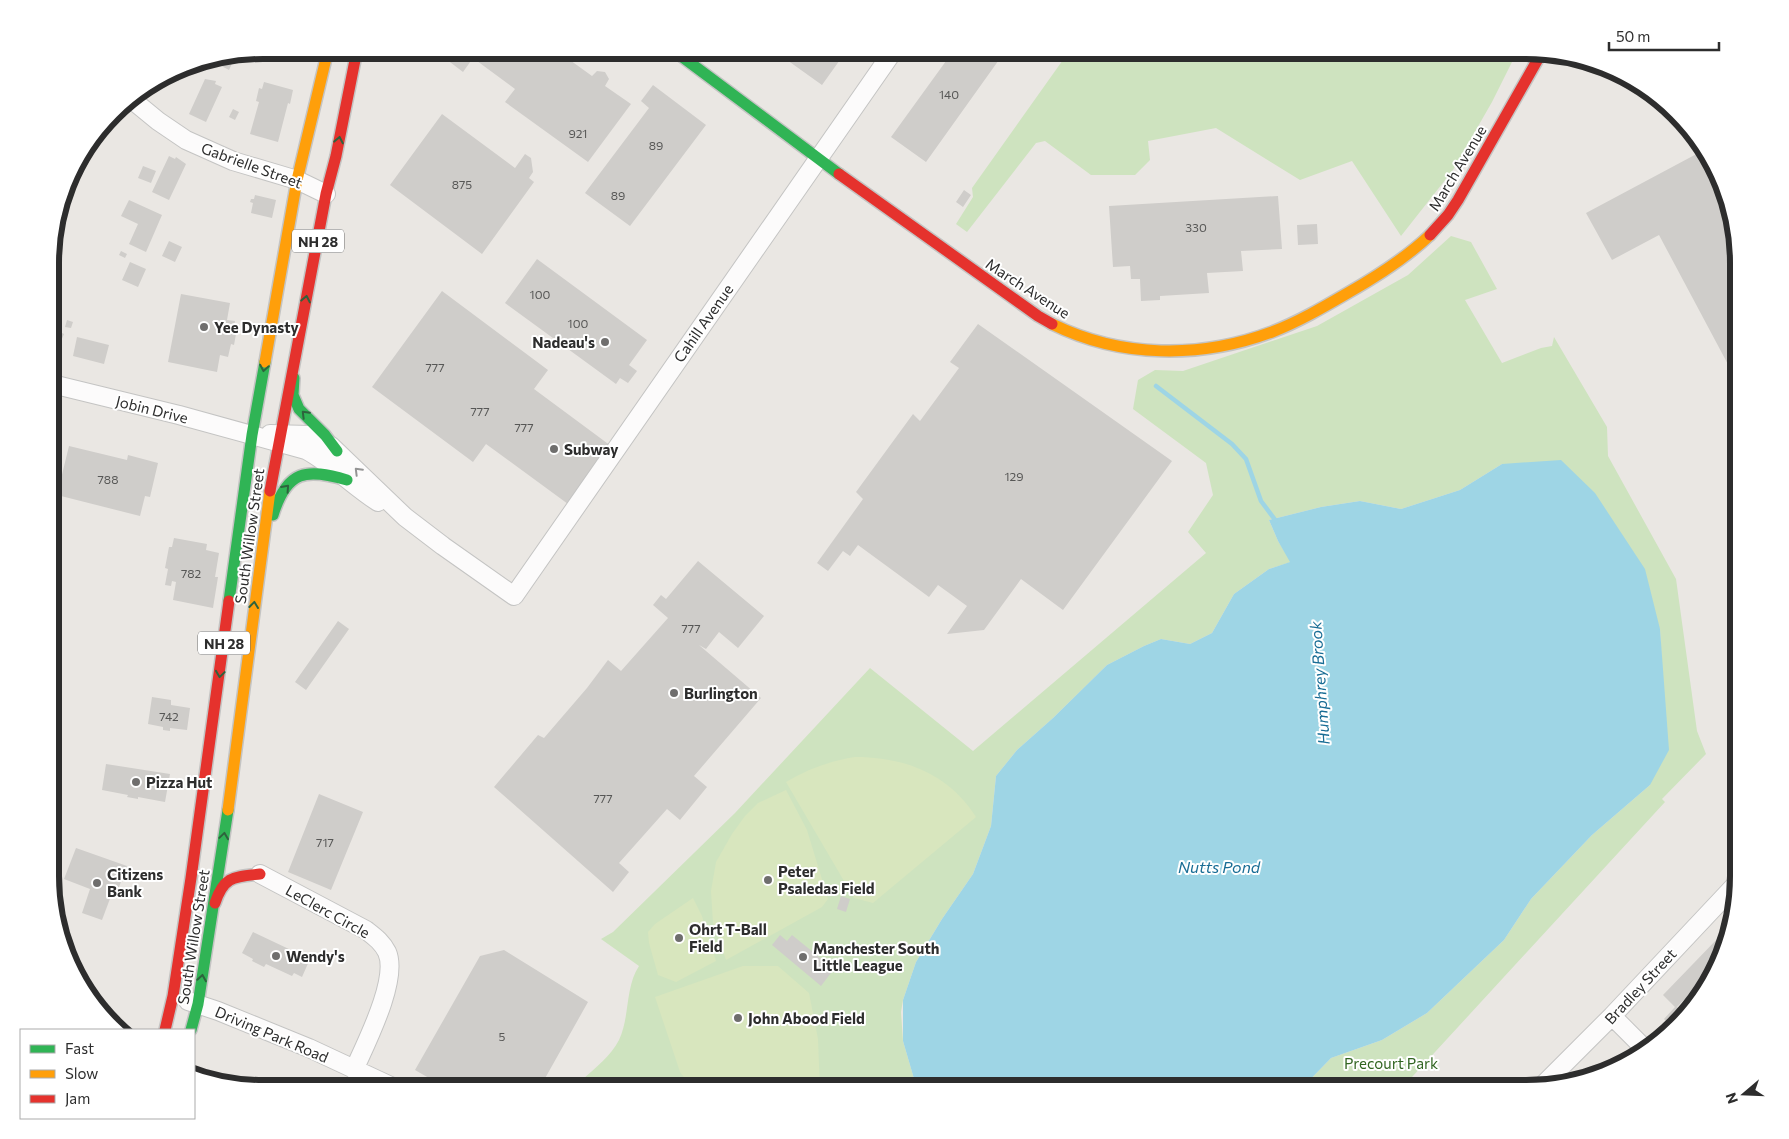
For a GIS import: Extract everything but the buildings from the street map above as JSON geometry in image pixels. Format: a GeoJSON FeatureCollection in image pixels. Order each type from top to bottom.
{"type":"FeatureCollection","features":[{"type":"Feature","properties":{"kind":"main road","name":"South Willow Street"},"geometry":{"type":"LineString","coordinates":[[165,1029],[173,996],[191,878],[252,435],[297,180],[326,59]]}},
{"type":"Feature","properties":{"kind":"main road","name":"South Willow Street"},"geometry":{"type":"LineString","coordinates":[[191,1029],[198,1004],[221,854],[268,505],[326,194],[356,59]]}},
{"type":"Feature","properties":{"kind":"main road","name":"March Avenue"},"geometry":{"type":"LineString","coordinates":[[685,59],[794,141],[1038,316],[1068,332],[1101,343],[1170,352],[1205,350],[1239,344],[1272,332],[1304,318],[1393,266],[1421,246],[1444,220],[1463,191],[1538,59]]}},
{"type":"Feature","properties":{"kind":"main road"},"geometry":{"type":"LineString","coordinates":[[295,358],[295,402],[299,409],[325,435],[337,451]]}},
{"type":"Feature","properties":{"kind":"main road"},"geometry":{"type":"LineString","coordinates":[[259,567],[280,494],[288,485],[303,475],[311,473],[347,480]]}},
{"type":"Feature","properties":{"kind":"main road"},"geometry":{"type":"LineString","coordinates":[[221,854],[234,860]]}},
{"type":"Feature","properties":{"kind":"main road"},"geometry":{"type":"LineString","coordinates":[[213,907],[223,882],[252,870]]}},
{"type":"Feature","properties":{"kind":"street","name":"Cahill Avenue"},"geometry":{"type":"LineString","coordinates":[[405,517],[514,596],[888,59]]}},
{"type":"Feature","properties":{"kind":"street","name":"Gabrielle Street"},"geometry":{"type":"LineString","coordinates":[[136,103],[186,140],[233,161],[297,180],[326,194]]}},
{"type":"Feature","properties":{"kind":"street","name":"Jobin Drive"},"geometry":{"type":"LineString","coordinates":[[59,386],[252,435],[280,438]]}},
{"type":"Feature","properties":{"kind":"street"},"geometry":{"type":"LineString","coordinates":[[280,438],[309,435],[322,440],[337,451],[405,517]]}},
{"type":"Feature","properties":{"kind":"street"},"geometry":{"type":"LineString","coordinates":[[280,438],[320,458],[378,502],[405,517]]}},
{"type":"Feature","properties":{"kind":"street","name":"LeClerc Circle"},"geometry":{"type":"LineString","coordinates":[[252,870],[366,930],[380,940],[388,954],[390,970],[388,987],[354,1070]]}},
{"type":"Feature","properties":{"kind":"street","name":"Bradley Street"},"geometry":{"type":"LineString","coordinates":[[1549,1079],[1612,1016],[1730,890]]}},
{"type":"Feature","properties":{"kind":"street","name":"Driving Park Road"},"geometry":{"type":"LineString","coordinates":[[173,996],[309,1048],[377,1080]]}},
{"type":"Feature","properties":{"kind":"street"},"geometry":{"type":"LineString","coordinates":[[1612,1016],[1641,1045]]}},
{"type":"Feature","properties":{"kind":"green space"},"geometry":{"type":"Polygon","coordinates":[[[1064,59],[1514,59],[1492,102],[1453,170],[1401,236],[1352,161],[1300,180],[1216,128],[1148,141],[1150,160],[1135,175],[1091,175],[1045,141],[1036,143],[967,232],[956,224],[973,197],[972,188],[1064,59]]]}},
{"type":"Feature","properties":{"kind":"green space","name":"Precourt Park"},"geometry":{"type":"Polygon","coordinates":[[[1451,236],[1471,242],[1497,289],[1465,300],[1502,363],[1541,348],[1552,346],[1554,337],[1607,427],[1608,456],[1676,579],[1697,731],[1706,754],[1662,799],[1665,802],[1409,1080],[1310,1080],[1331,1058],[1382,1040],[1427,1013],[1504,940],[1531,899],[1592,835],[1650,785],[1663,688],[1660,629],[1502,464],[1460,490],[1401,509],[1360,501],[1321,507],[1269,520],[1278,541],[1291,562],[1269,569],[1234,594],[1212,633],[1190,644],[1161,639],[1107,665],[1017,750],[996,776],[991,826],[973,874],[942,919],[916,962],[903,1000],[901,1012],[903,1041],[914,1080],[582,1080],[607,1057],[619,1040],[625,1022],[629,993],[639,966],[601,939],[613,932],[735,813],[870,668],[973,751],[1206,553],[1188,532],[1213,495],[1206,463],[1133,409],[1138,380],[1155,370],[1183,371],[1317,326],[1408,275],[1451,236]]]}},
{"type":"Feature","properties":{"kind":"green space"},"geometry":{"type":"Polygon","coordinates":[[[855,757],[891,760],[924,771],[953,789],[976,817],[873,903],[854,898],[786,782],[819,766],[855,757]]]}},
{"type":"Feature","properties":{"kind":"green space","name":"Peter Psaledas Field"},"geometry":{"type":"Polygon","coordinates":[[[786,790],[807,830],[828,899],[822,907],[726,960],[713,923],[711,891],[716,862],[745,816],[758,803],[786,790]]]}},
{"type":"Feature","properties":{"kind":"green space","name":"Ohrt T-Ball Field"},"geometry":{"type":"Polygon","coordinates":[[[693,898],[702,916],[716,961],[676,982],[658,975],[649,943],[648,932],[655,924],[693,898]]]}},
{"type":"Feature","properties":{"kind":"green space","name":"John Abood Field"},"geometry":{"type":"Polygon","coordinates":[[[743,966],[778,966],[809,993],[818,1039],[820,1080],[686,1080],[680,1072],[655,997],[743,966]]]}},
{"type":"Feature","properties":{"kind":"water","name":"Nutts Pond"},"geometry":{"type":"Polygon","coordinates":[[[1561,460],[1595,493],[1645,569],[1660,629],[1669,750],[1650,785],[1592,835],[1531,899],[1504,940],[1427,1013],[1382,1040],[1331,1058],[1310,1080],[914,1080],[903,1041],[903,1000],[916,962],[942,919],[973,874],[991,826],[996,776],[1017,750],[1107,665],[1161,639],[1190,644],[1212,633],[1234,594],[1269,569],[1290,562],[1269,520],[1321,507],[1360,501],[1401,509],[1460,490],[1502,464],[1561,460]]]}},
{"type":"Feature","properties":{"kind":"waterway","name":"Humphrey Brook"},"geometry":{"type":"LineString","coordinates":[[1156,386],[1232,444],[1246,459],[1261,501],[1276,521]]}},
{"type":"Feature","properties":{"kind":"traffic: fast"},"geometry":{"type":"LineString","coordinates":[[685,59],[839,174]]}},
{"type":"Feature","properties":{"kind":"traffic: fast"},"geometry":{"type":"LineString","coordinates":[[229,601],[252,435],[265,362]]}},
{"type":"Feature","properties":{"kind":"traffic: fast"},"geometry":{"type":"LineString","coordinates":[[294,378],[293,395],[299,409],[325,435],[337,451]]}},
{"type":"Feature","properties":{"kind":"traffic: fast"},"geometry":{"type":"LineString","coordinates":[[273,515],[285,489],[300,476],[320,474],[347,480]]}},
{"type":"Feature","properties":{"kind":"traffic: fast"},"geometry":{"type":"LineString","coordinates":[[191,1029],[198,1004],[228,810]]}},
{"type":"Feature","properties":{"kind":"traffic: slow"},"geometry":{"type":"LineString","coordinates":[[265,362],[297,180],[326,59]]}},
{"type":"Feature","properties":{"kind":"traffic: slow"},"geometry":{"type":"LineString","coordinates":[[1052,324],[1078,335],[1133,349],[1189,350],[1245,341],[1282,328],[1328,304],[1390,267],[1430,235]]}},
{"type":"Feature","properties":{"kind":"traffic: slow"},"geometry":{"type":"LineString","coordinates":[[228,810],[270,491]]}},
{"type":"Feature","properties":{"kind":"traffic: jam"},"geometry":{"type":"LineString","coordinates":[[270,491],[326,194],[336,156],[355,59]]}},
{"type":"Feature","properties":{"kind":"traffic: jam"},"geometry":{"type":"LineString","coordinates":[[1430,235],[1448,215],[1458,200],[1538,59]]}},
{"type":"Feature","properties":{"kind":"traffic: jam"},"geometry":{"type":"LineString","coordinates":[[839,174],[1038,316],[1052,324]]}},
{"type":"Feature","properties":{"kind":"traffic: jam"},"geometry":{"type":"LineString","coordinates":[[165,1029],[173,996],[191,878],[229,601]]}},
{"type":"Feature","properties":{"kind":"traffic: jam"},"geometry":{"type":"LineString","coordinates":[[215,903],[218,894],[226,883],[237,877],[260,874]]}},
{"type":"Feature","properties":{"kind":"place","name":"Yee Dynasty"},"geometry":{"type":"Point","coordinates":[204,327]}},
{"type":"Feature","properties":{"kind":"place","name":"Nadeau's"},"geometry":{"type":"Point","coordinates":[605,342]}},
{"type":"Feature","properties":{"kind":"place","name":"Subway"},"geometry":{"type":"Point","coordinates":[554,449]}},
{"type":"Feature","properties":{"kind":"place","name":"Burlington"},"geometry":{"type":"Point","coordinates":[674,693]}},
{"type":"Feature","properties":{"kind":"place","name":"Pizza Hut"},"geometry":{"type":"Point","coordinates":[136,782]}},
{"type":"Feature","properties":{"kind":"place","name":"Peter Psaledas Field"},"geometry":{"type":"Point","coordinates":[768,880]}},
{"type":"Feature","properties":{"kind":"place","name":"Citizens Bank"},"geometry":{"type":"Point","coordinates":[97,883]}},
{"type":"Feature","properties":{"kind":"place","name":"Ohrt T-Ball Field"},"geometry":{"type":"Point","coordinates":[679,938]}},
{"type":"Feature","properties":{"kind":"place","name":"Wendy's"},"geometry":{"type":"Point","coordinates":[276,956]}},
{"type":"Feature","properties":{"kind":"place","name":"Manchester South Little League"},"geometry":{"type":"Point","coordinates":[803,957]}},
{"type":"Feature","properties":{"kind":"place","name":"John Abood Field"},"geometry":{"type":"Point","coordinates":[738,1018]}}]}
